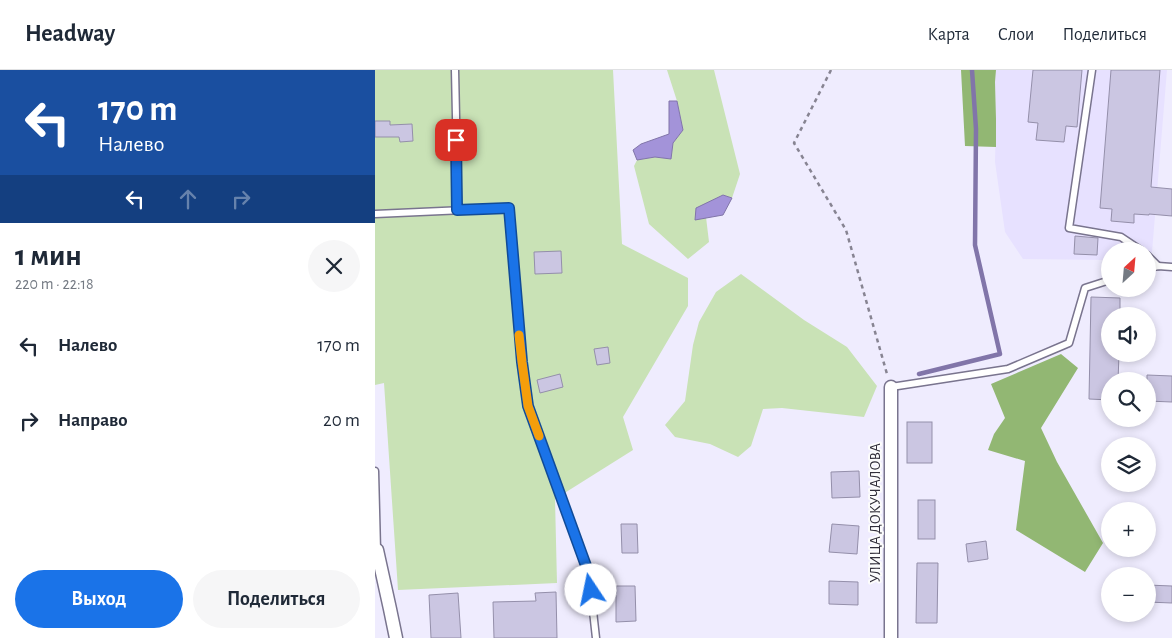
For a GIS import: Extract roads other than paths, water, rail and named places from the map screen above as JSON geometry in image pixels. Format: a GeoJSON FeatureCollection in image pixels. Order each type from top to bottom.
{"type":"FeatureCollection","features":[{"type":"Feature","properties":{"kind":"street","name":"УЛИЦА ДОКУЧАЛОВА"},"geometry":{"type":"LineString","coordinates":[[891,387],[891,638]]}},
{"type":"Feature","properties":{"kind":"street"},"geometry":{"type":"LineString","coordinates":[[377,550],[396,638]]}},
{"type":"Feature","properties":{"kind":"lane"},"geometry":{"type":"LineString","coordinates":[[455,70],[457,210]]}},
{"type":"Feature","properties":{"kind":"lane"},"geometry":{"type":"LineString","coordinates":[[1092,70],[1069,228],[1121,237],[1128,242]]}},
{"type":"Feature","properties":{"kind":"lane"},"geometry":{"type":"LineString","coordinates":[[375,214],[509,208],[522,362],[528,406],[589,574],[596,638]]}},
{"type":"Feature","properties":{"kind":"lane"},"geometry":{"type":"LineString","coordinates":[[1157,266],[1172,267]]}},
{"type":"Feature","properties":{"kind":"lane"},"geometry":{"type":"LineString","coordinates":[[891,387],[1008,369],[1069,343],[1085,288],[1101,283]]}},
{"type":"Feature","properties":{"kind":"lane"},"geometry":{"type":"LineString","coordinates":[[375,471],[377,550]]}},
{"type":"Feature","properties":{"kind":"waterway"},"geometry":{"type":"LineString","coordinates":[[919,374],[1000,354],[975,245],[976,129],[972,70]]}}]}
